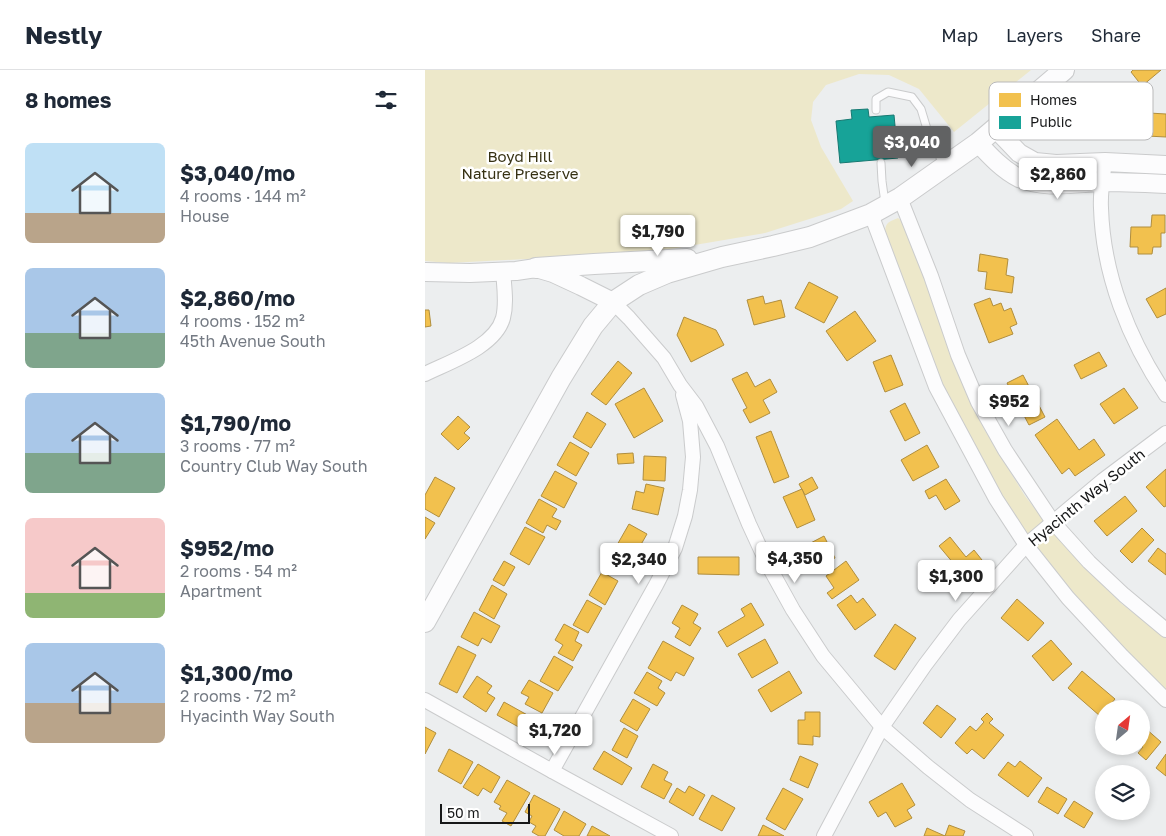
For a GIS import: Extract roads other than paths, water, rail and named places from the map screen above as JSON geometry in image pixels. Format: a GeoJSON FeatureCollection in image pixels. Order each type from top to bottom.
{"type":"FeatureCollection","features":[{"type":"Feature","properties":{"kind":"main road"},"geometry":{"type":"LineString","coordinates":[[1050,82],[1064,70]]}},
{"type":"Feature","properties":{"kind":"main road"},"geometry":{"type":"LineString","coordinates":[[425,622],[561,378],[593,326],[613,302],[639,285],[667,273],[722,257],[810,237],[885,206],[989,134]]}},
{"type":"Feature","properties":{"kind":"main road"},"geometry":{"type":"LineString","coordinates":[[536,268],[722,257]]}},
{"type":"Feature","properties":{"kind":"street"},"geometry":{"type":"LineString","coordinates":[[1007,140],[1019,153],[1035,162],[1056,164],[1105,162],[1166,165]]}},
{"type":"Feature","properties":{"kind":"street"},"geometry":{"type":"LineString","coordinates":[[977,143],[1006,170],[1020,178],[1037,183],[1102,182],[1166,184]]}},
{"type":"Feature","properties":{"kind":"street"},"geometry":{"type":"LineString","coordinates":[[1105,162],[1101,208],[1105,248],[1115,292],[1135,341],[1166,395]]}},
{"type":"Feature","properties":{"kind":"street"},"geometry":{"type":"LineString","coordinates":[[885,206],[931,276],[958,355],[978,402],[1005,450],[1053,522],[1089,562],[1124,595],[1166,630]]}},
{"type":"Feature","properties":{"kind":"street"},"geometry":{"type":"LineString","coordinates":[[885,206],[936,387],[996,500],[1026,545],[1068,598],[1166,700]]}},
{"type":"Feature","properties":{"kind":"street"},"geometry":{"type":"LineString","coordinates":[[425,272],[503,271],[536,268],[581,286],[613,302],[664,358],[696,406],[717,446],[767,562],[793,610],[823,656],[882,727],[970,800],[1026,836]]}},
{"type":"Feature","properties":{"kind":"street"},"geometry":{"type":"LineString","coordinates":[[425,374],[467,354],[485,342],[497,330],[503,318],[505,299],[503,271]]}},
{"type":"Feature","properties":{"kind":"street"},"geometry":{"type":"LineString","coordinates":[[552,771],[675,548],[685,516],[693,457],[690,422],[680,384]]}},
{"type":"Feature","properties":{"kind":"street","name":"Hyacinth Way South"},"geometry":{"type":"LineString","coordinates":[[824,836],[882,727],[959,620],[1026,545],[1102,481],[1166,433]]}},
{"type":"Feature","properties":{"kind":"street"},"geometry":{"type":"LineString","coordinates":[[425,700],[671,836]]}},
{"type":"Feature","properties":{"kind":"lane"},"geometry":{"type":"LineString","coordinates":[[876,110],[876,99],[888,92],[912,97],[921,109],[927,129],[944,167]]}},
{"type":"Feature","properties":{"kind":"lane"},"geometry":{"type":"LineString","coordinates":[[881,163],[881,181],[885,206]]}},
{"type":"Feature","properties":{"kind":"park label","name":"Boyd Hill Nature Preserve"},"geometry":{"type":"Point","coordinates":[520,164]}}]}
